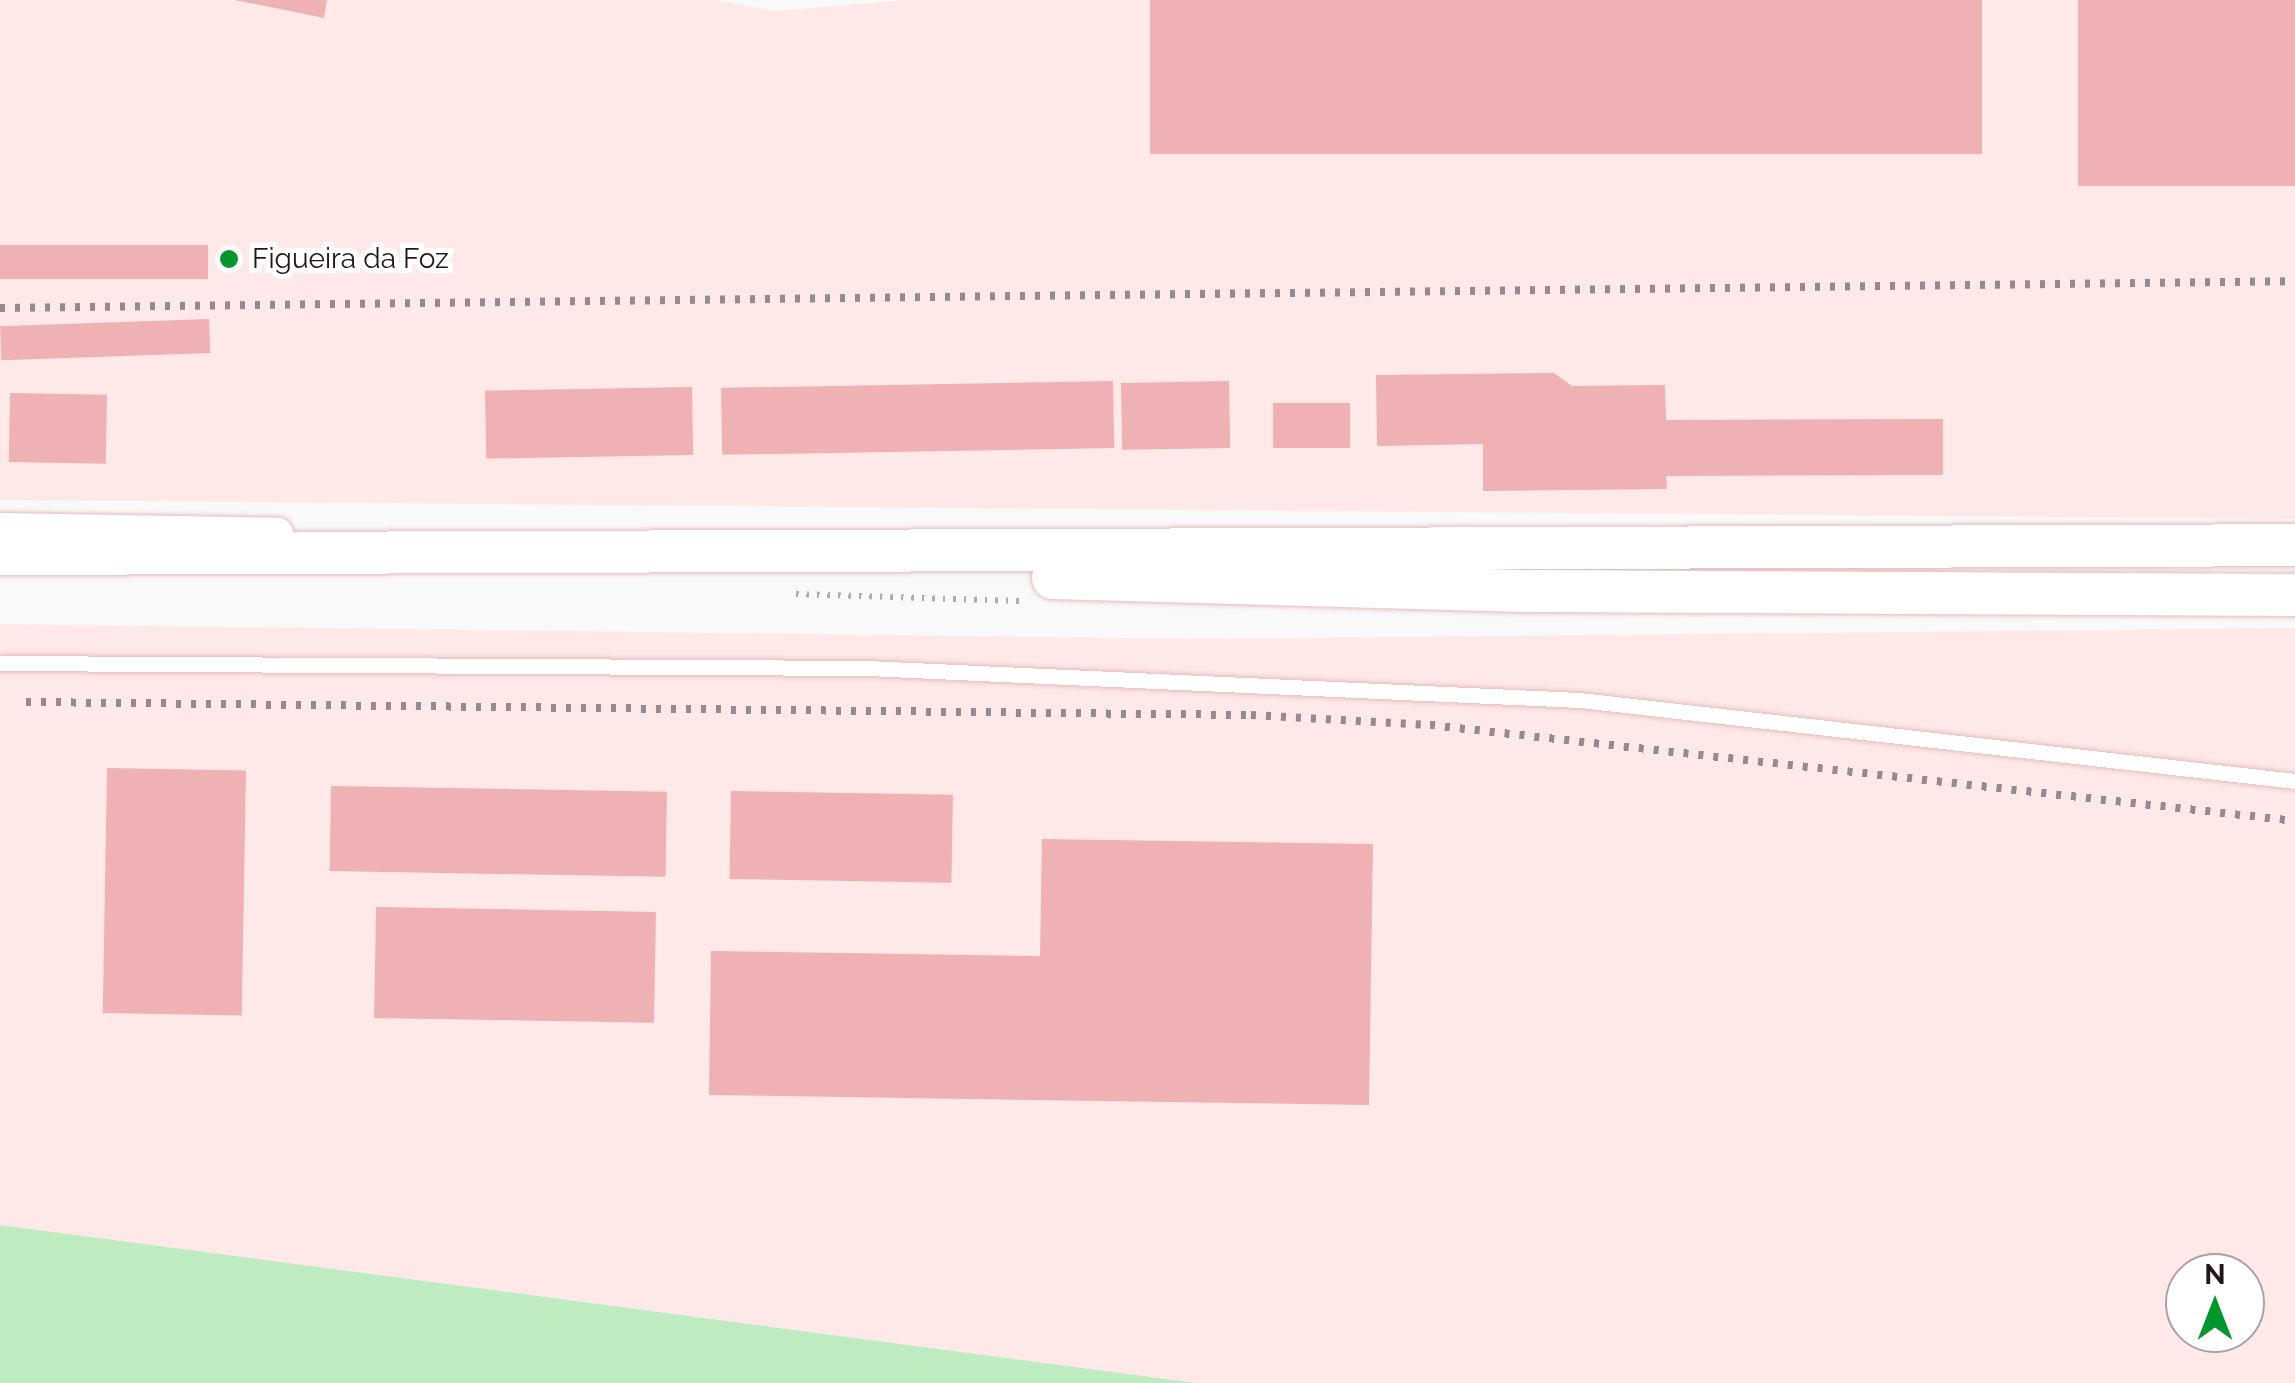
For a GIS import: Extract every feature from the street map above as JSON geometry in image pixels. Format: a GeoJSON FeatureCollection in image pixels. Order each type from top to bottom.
{"type":"FeatureCollection","features":[{"type":"Feature","properties":{"kind":"main road"},"geometry":{"type":"LineString","coordinates":[[0,554],[2295,545]]}},
{"type":"Feature","properties":{"kind":"main road"},"geometry":{"type":"LineString","coordinates":[[358,554],[1532,592],[2237,598],[2295,595]]}},
{"type":"Feature","properties":{"kind":"street"},"geometry":{"type":"LineString","coordinates":[[0,528],[277,532],[358,554]]}},
{"type":"Feature","properties":{"kind":"lane"},"geometry":{"type":"LineString","coordinates":[[0,663],[868,668],[1580,700],[2295,781]]}},
{"type":"Feature","properties":{"kind":"shaded area"},"geometry":{"type":"Polygon","coordinates":[[[0,0],[716,0],[775,11],[906,0],[2295,0],[2295,519],[0,500],[0,0]]]}},
{"type":"Feature","properties":{"kind":"shaded area"},"geometry":{"type":"Polygon","coordinates":[[[0,624],[1207,639],[2295,628],[2295,1383],[1196,1383],[0,1225],[0,624]]]}},
{"type":"Feature","properties":{"kind":"shaded area"},"geometry":{"type":"Polygon","coordinates":[[[0,1225],[1196,1383],[0,1383],[0,1225]]]}},
{"type":"Feature","properties":{"kind":"building"},"geometry":{"type":"Polygon","coordinates":[[[235,0],[327,0],[324,18],[235,0]]]}},
{"type":"Feature","properties":{"kind":"building"},"geometry":{"type":"Polygon","coordinates":[[[1150,0],[1982,0],[1982,154],[1150,154],[1150,0]]]}},
{"type":"Feature","properties":{"kind":"building"},"geometry":{"type":"Polygon","coordinates":[[[2078,0],[2295,0],[2295,186],[2078,186],[2078,0]]]}},
{"type":"Feature","properties":{"kind":"building"},"geometry":{"type":"Polygon","coordinates":[[[0,245],[208,245],[208,279],[0,279],[0,245]]]}},
{"type":"Feature","properties":{"kind":"building"},"geometry":{"type":"Polygon","coordinates":[[[209,319],[210,353],[1,360],[0,326],[209,319]]]}},
{"type":"Feature","properties":{"kind":"building"},"geometry":{"type":"Polygon","coordinates":[[[1554,373],[1572,386],[1665,385],[1666,420],[1943,419],[1943,475],[1666,476],[1667,489],[1483,491],[1483,444],[1377,446],[1376,375],[1554,373]]]}},
{"type":"Feature","properties":{"kind":"building"},"geometry":{"type":"Polygon","coordinates":[[[1113,381],[1114,448],[722,455],[721,388],[1113,381]]]}},
{"type":"Feature","properties":{"kind":"building"},"geometry":{"type":"Polygon","coordinates":[[[1229,381],[1230,448],[1122,450],[1121,383],[1229,381]]]}},
{"type":"Feature","properties":{"kind":"building"},"geometry":{"type":"Polygon","coordinates":[[[692,387],[693,455],[486,459],[485,391],[692,387]]]}},
{"type":"Feature","properties":{"kind":"building"},"geometry":{"type":"Polygon","coordinates":[[[10,393],[107,395],[106,464],[9,462],[10,393]]]}},
{"type":"Feature","properties":{"kind":"building"},"geometry":{"type":"Polygon","coordinates":[[[1273,403],[1350,403],[1350,448],[1273,448],[1273,403]]]}},
{"type":"Feature","properties":{"kind":"building"},"geometry":{"type":"Polygon","coordinates":[[[107,768],[246,770],[242,1015],[103,1013],[107,768]]]}},
{"type":"Feature","properties":{"kind":"building"},"geometry":{"type":"Polygon","coordinates":[[[331,786],[667,792],[665,877],[330,871],[331,786]]]}},
{"type":"Feature","properties":{"kind":"building"},"geometry":{"type":"Polygon","coordinates":[[[731,791],[953,795],[951,883],[729,879],[731,791]]]}},
{"type":"Feature","properties":{"kind":"building"},"geometry":{"type":"Polygon","coordinates":[[[1042,839],[1373,844],[1369,1105],[709,1095],[711,951],[1040,956],[1042,839]]]}},
{"type":"Feature","properties":{"kind":"building"},"geometry":{"type":"Polygon","coordinates":[[[376,907],[656,912],[654,1023],[374,1018],[376,907]]]}},
{"type":"Feature","properties":{"kind":"railway"},"geometry":{"type":"LineString","coordinates":[[0,308],[2295,281]]}},
{"type":"Feature","properties":{"kind":"railway"},"geometry":{"type":"LineString","coordinates":[[26,702],[1251,715],[1430,725],[2295,821]]}},
{"type":"Feature","properties":{"kind":"place","name":"Figueira da Foz"},"geometry":{"type":"Point","coordinates":[229,259]}}]}
